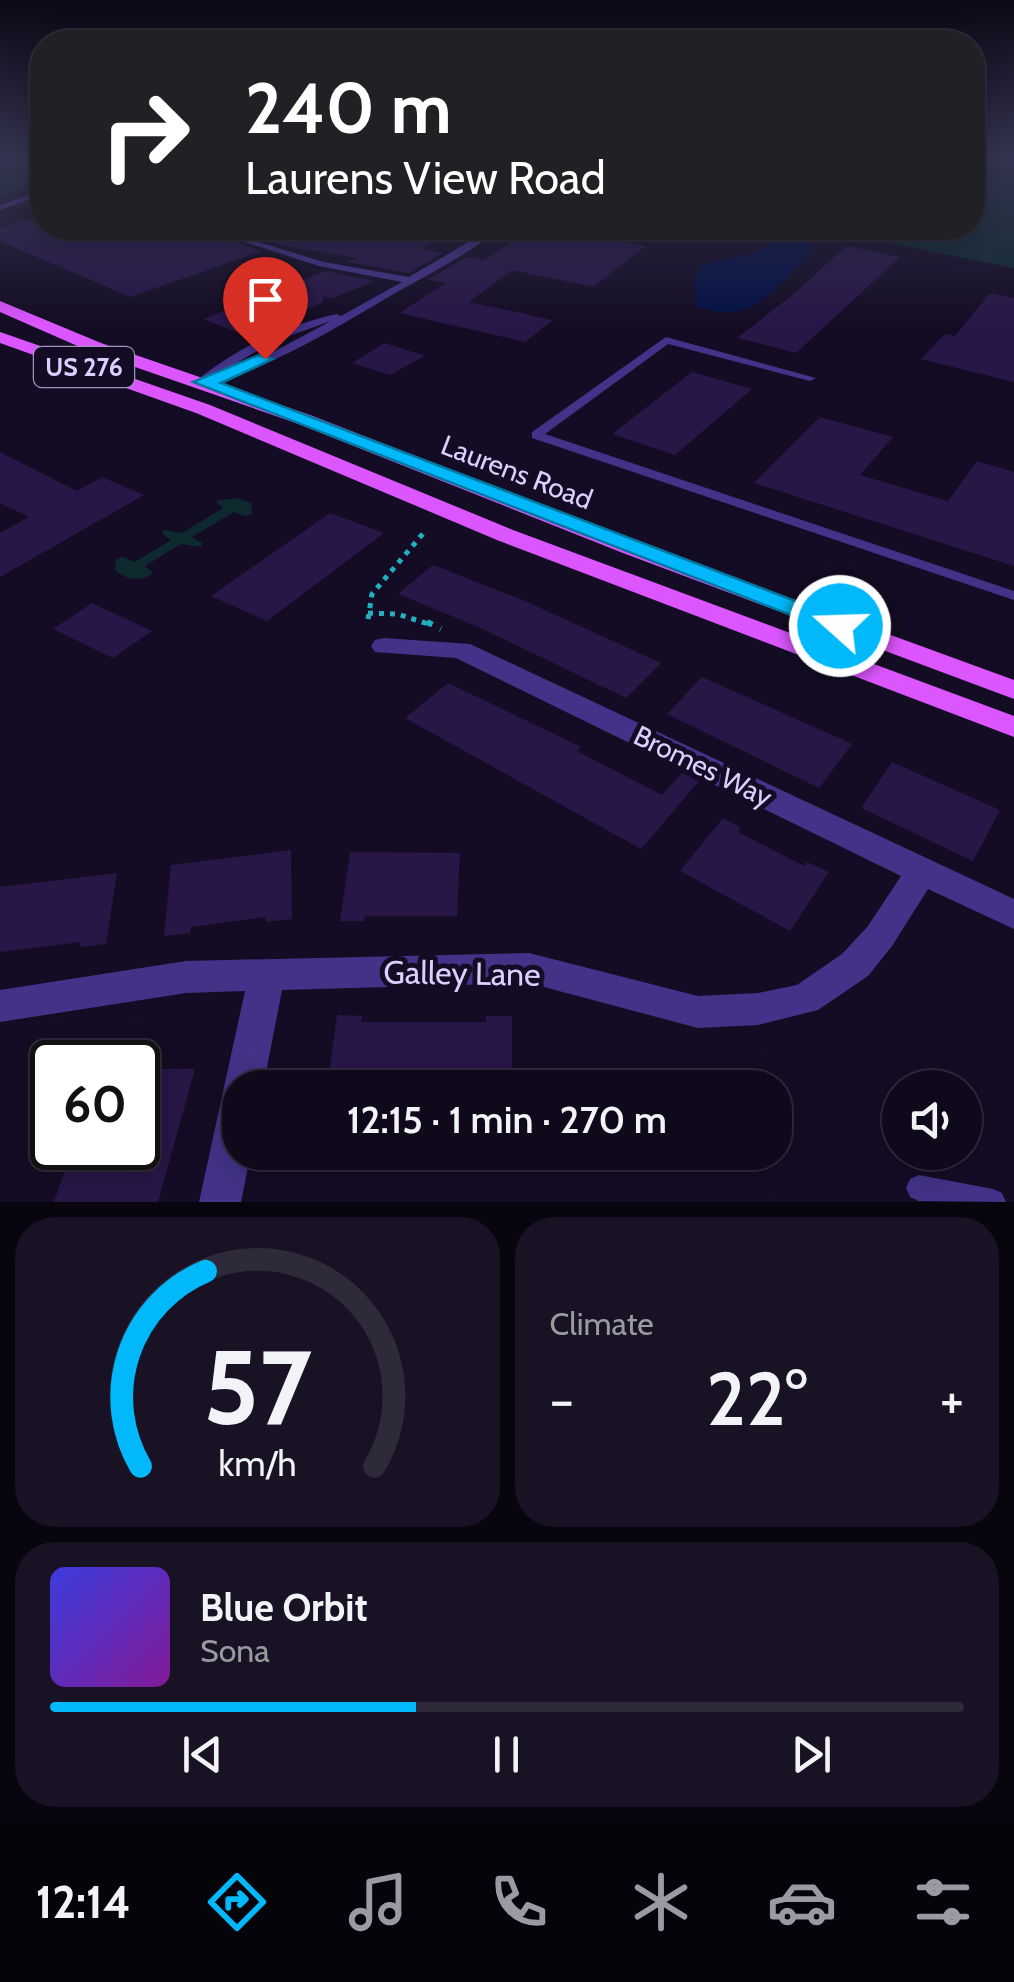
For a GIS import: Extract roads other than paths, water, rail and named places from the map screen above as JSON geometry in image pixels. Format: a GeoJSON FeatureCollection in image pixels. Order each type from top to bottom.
{"type":"FeatureCollection","features":[{"type":"Feature","properties":{"kind":"main road","name":"Laurens Road"},"geometry":{"type":"LineString","coordinates":[[0,306],[95,347],[202,382],[631,548],[1014,690]]}},
{"type":"Feature","properties":{"kind":"main road","name":"US 276"},"geometry":{"type":"LineString","coordinates":[[0,336],[169,396],[608,574],[1014,727]]}},
{"type":"Feature","properties":{"kind":"main road"},"geometry":{"type":"LineString","coordinates":[[169,396],[202,382]]}},
{"type":"Feature","properties":{"kind":"main road"},"geometry":{"type":"LineString","coordinates":[[608,574],[631,548]]}},
{"type":"Feature","properties":{"kind":"street","name":"Bromes Way"},"geometry":{"type":"LineString","coordinates":[[384,646],[461,650],[1014,915]]}},
{"type":"Feature","properties":{"kind":"street","name":"Galley Lane"},"geometry":{"type":"LineString","coordinates":[[0,1006],[186,976],[529,968],[698,1012],[758,1009],[805,999],[856,965],[922,871]]}},
{"type":"Feature","properties":{"kind":"street"},"geometry":{"type":"LineString","coordinates":[[247,1070],[266,973]]}},
{"type":"Feature","properties":{"kind":"street"},"geometry":{"type":"LineString","coordinates":[[220,1202],[226,1170]]}},
{"type":"Feature","properties":{"kind":"lane"},"geometry":{"type":"LineString","coordinates":[[243,240],[322,264],[413,282]]}},
{"type":"Feature","properties":{"kind":"lane"},"geometry":{"type":"LineString","coordinates":[[202,382],[223,378],[265,359],[413,282],[478,240]]}},
{"type":"Feature","properties":{"kind":"lane"},"geometry":{"type":"LineString","coordinates":[[810,378],[666,340],[536,434],[1014,596]]}},
{"type":"Feature","properties":{"kind":"lane"},"geometry":{"type":"LineString","coordinates":[[919,1188],[993,1202]]}}]}
